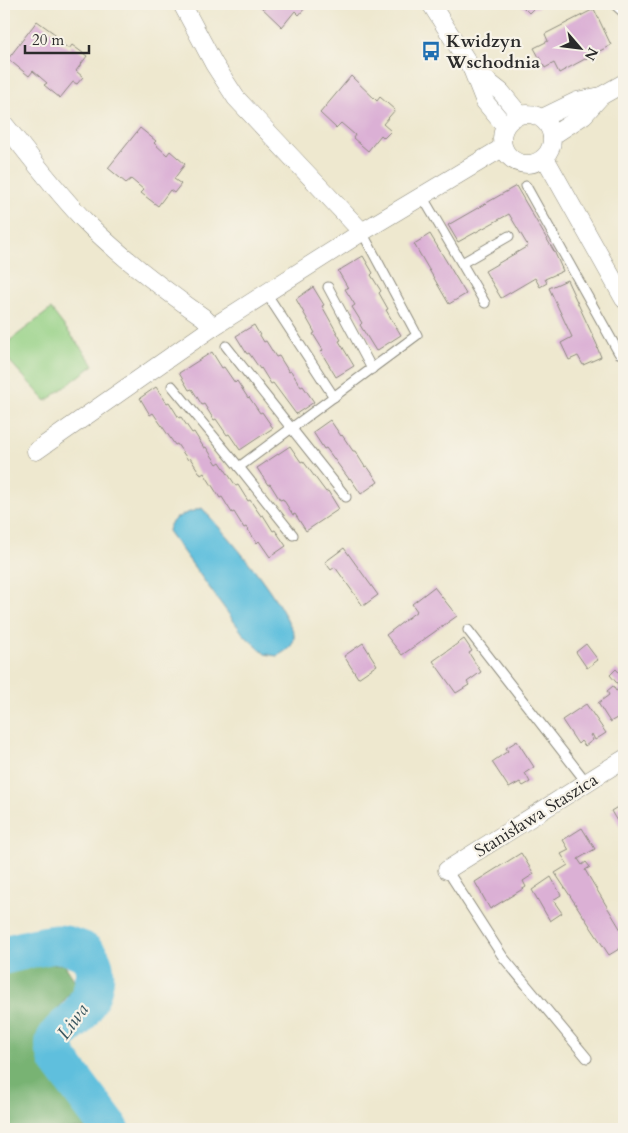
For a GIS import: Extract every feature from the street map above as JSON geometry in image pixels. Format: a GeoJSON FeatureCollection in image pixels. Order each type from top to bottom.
{"type":"FeatureCollection","features":[{"type":"Feature","properties":{"kind":"street"},"geometry":{"type":"LineString","coordinates":[[182,4],[214,64],[236,98],[362,232]]}},
{"type":"Feature","properties":{"kind":"street"},"geometry":{"type":"LineString","coordinates":[[431,4],[472,69],[485,102],[504,126]]}},
{"type":"Feature","properties":{"kind":"street"},"geometry":{"type":"LineString","coordinates":[[472,69],[500,92],[519,114]]}},
{"type":"Feature","properties":{"kind":"street"},"geometry":{"type":"LineString","coordinates":[[542,118],[577,101],[601,96],[624,83]]}},
{"type":"Feature","properties":{"kind":"street"},"geometry":{"type":"LineString","coordinates":[[552,136],[584,115],[601,96]]}},
{"type":"Feature","properties":{"kind":"street"},"geometry":{"type":"LineString","coordinates":[[519,114],[531,114],[542,118],[549,126],[552,136],[550,152],[545,158],[534,164],[521,164],[509,158],[502,148],[501,136],[504,126],[519,114]]}},
{"type":"Feature","properties":{"kind":"street"},"geometry":{"type":"LineString","coordinates":[[4,124],[92,228],[121,255],[204,316],[213,327]]}},
{"type":"Feature","properties":{"kind":"street"},"geometry":{"type":"LineString","coordinates":[[36,451],[213,327],[362,232],[502,148]]}},
{"type":"Feature","properties":{"kind":"street"},"geometry":{"type":"LineString","coordinates":[[545,158],[624,299]]}},
{"type":"Feature","properties":{"kind":"street","name":"Stanisława Staszica"},"geometry":{"type":"LineString","coordinates":[[448,870],[624,759]]}},
{"type":"Feature","properties":{"kind":"lane"},"geometry":{"type":"LineString","coordinates":[[614,4],[624,13]]}},
{"type":"Feature","properties":{"kind":"lane"},"geometry":{"type":"LineString","coordinates":[[526,186],[619,353],[624,351]]}},
{"type":"Feature","properties":{"kind":"lane"},"geometry":{"type":"LineString","coordinates":[[422,196],[486,303]]}},
{"type":"Feature","properties":{"kind":"lane"},"geometry":{"type":"LineString","coordinates":[[239,467],[417,335],[362,232]]}},
{"type":"Feature","properties":{"kind":"lane"},"geometry":{"type":"LineString","coordinates":[[462,263],[509,236]]}},
{"type":"Feature","properties":{"kind":"lane"},"geometry":{"type":"LineString","coordinates":[[328,286],[372,369]]}},
{"type":"Feature","properties":{"kind":"lane"},"geometry":{"type":"LineString","coordinates":[[266,293],[334,397]]}},
{"type":"Feature","properties":{"kind":"lane"},"geometry":{"type":"LineString","coordinates":[[226,346],[346,497]]}},
{"type":"Feature","properties":{"kind":"lane"},"geometry":{"type":"LineString","coordinates":[[172,386],[293,535]]}},
{"type":"Feature","properties":{"kind":"lane"},"geometry":{"type":"LineString","coordinates":[[468,630],[587,783]]}},
{"type":"Feature","properties":{"kind":"lane"},"geometry":{"type":"LineString","coordinates":[[448,870],[503,957],[587,1058]]}},
{"type":"Feature","properties":{"kind":"green space"},"geometry":{"type":"Polygon","coordinates":[[[51,309],[94,365],[46,401],[4,355],[4,345],[51,309]]]}},
{"type":"Feature","properties":{"kind":"green space"},"geometry":{"type":"Polygon","coordinates":[[[21,964],[64,964],[77,984],[39,1033],[93,1129],[4,1129],[4,973],[21,964]]]}},
{"type":"Feature","properties":{"kind":"water"},"geometry":{"type":"Polygon","coordinates":[[[202,508],[259,575],[292,628],[294,641],[288,649],[277,656],[265,654],[244,635],[168,531],[176,518],[202,508]]]}},
{"type":"Feature","properties":{"kind":"building"},"geometry":{"type":"Polygon","coordinates":[[[258,4],[302,4],[306,7],[299,15],[295,11],[282,27],[258,4]]]}},
{"type":"Feature","properties":{"kind":"building"},"geometry":{"type":"Polygon","coordinates":[[[520,4],[541,4],[529,13],[520,4]]]}},
{"type":"Feature","properties":{"kind":"building"},"geometry":{"type":"Polygon","coordinates":[[[594,9],[611,45],[559,73],[554,63],[545,68],[534,48],[548,41],[545,34],[594,9]]]}},
{"type":"Feature","properties":{"kind":"building"},"geometry":{"type":"Polygon","coordinates":[[[37,21],[55,34],[53,37],[69,49],[72,45],[87,56],[76,71],[83,77],[77,84],[73,82],[60,98],[44,85],[47,83],[33,71],[29,76],[8,59],[37,21]]]}},
{"type":"Feature","properties":{"kind":"building"},"geometry":{"type":"Polygon","coordinates":[[[351,76],[377,101],[380,97],[395,110],[383,124],[391,131],[384,138],[381,135],[368,151],[353,138],[355,135],[341,123],[336,128],[320,113],[351,76]]]}},
{"type":"Feature","properties":{"kind":"building"},"geometry":{"type":"Polygon","coordinates":[[[140,128],[156,141],[154,143],[167,155],[170,151],[185,164],[174,179],[181,184],[174,193],[170,190],[158,206],[141,193],[144,190],[131,179],[126,183],[108,168],[140,128]]]}},
{"type":"Feature","properties":{"kind":"building"},"geometry":{"type":"Polygon","coordinates":[[[516,186],[555,253],[563,271],[545,279],[547,283],[540,287],[535,278],[501,298],[485,271],[528,246],[509,214],[458,242],[448,225],[516,186]]]}},
{"type":"Feature","properties":{"kind":"building"},"geometry":{"type":"Polygon","coordinates":[[[430,234],[466,294],[449,304],[414,244],[430,234]]]}},
{"type":"Feature","properties":{"kind":"building"},"geometry":{"type":"Polygon","coordinates":[[[363,256],[373,273],[371,275],[381,291],[379,293],[388,309],[386,310],[401,335],[376,351],[360,325],[362,323],[352,307],[355,305],[345,289],[348,288],[338,271],[363,256]]]}},
{"type":"Feature","properties":{"kind":"building"},"geometry":{"type":"Polygon","coordinates":[[[567,280],[601,357],[583,365],[578,356],[569,360],[561,343],[572,337],[549,288],[567,280]]]}},
{"type":"Feature","properties":{"kind":"building"},"geometry":{"type":"Polygon","coordinates":[[[313,287],[341,340],[339,341],[354,366],[336,377],[321,352],[323,350],[313,334],[315,333],[296,299],[313,287]]]}},
{"type":"Feature","properties":{"kind":"building"},"geometry":{"type":"Polygon","coordinates":[[[254,325],[264,342],[266,341],[276,357],[279,356],[289,372],[291,371],[301,387],[303,386],[314,402],[296,414],[249,353],[247,354],[236,336],[254,325]]]}},
{"type":"Feature","properties":{"kind":"building"},"geometry":{"type":"Polygon","coordinates":[[[212,352],[222,368],[224,367],[235,383],[237,381],[248,398],[260,413],[262,412],[273,428],[240,450],[216,419],[214,420],[204,404],[202,405],[192,389],[189,390],[179,373],[212,352]]]}},
{"type":"Feature","properties":{"kind":"building"},"geometry":{"type":"Polygon","coordinates":[[[156,387],[167,403],[169,402],[179,418],[181,417],[192,433],[194,432],[204,448],[206,447],[217,464],[220,462],[236,486],[238,485],[248,501],[250,500],[261,516],[263,515],[273,531],[275,530],[286,546],[270,557],[259,541],[257,543],[246,527],[244,528],[234,512],[232,513],[222,497],[220,498],[204,473],[201,475],[190,458],[188,460],[177,444],[175,445],[153,413],[150,415],[140,398],[156,387]]]}},
{"type":"Feature","properties":{"kind":"building"},"geometry":{"type":"Polygon","coordinates":[[[330,420],[378,482],[361,494],[326,448],[324,449],[313,432],[330,420]]]}},
{"type":"Feature","properties":{"kind":"building"},"geometry":{"type":"Polygon","coordinates":[[[290,446],[326,492],[328,491],[339,509],[306,531],[283,499],[280,500],[270,484],[268,485],[257,468],[290,446]]]}},
{"type":"Feature","properties":{"kind":"building"},"geometry":{"type":"Polygon","coordinates":[[[344,548],[378,595],[363,606],[335,567],[331,570],[325,562],[344,548]]]}},
{"type":"Feature","properties":{"kind":"building"},"geometry":{"type":"Polygon","coordinates":[[[434,587],[457,616],[402,655],[386,635],[417,611],[412,604],[434,587]]]}},
{"type":"Feature","properties":{"kind":"building"},"geometry":{"type":"Polygon","coordinates":[[[464,639],[472,651],[469,653],[481,672],[467,682],[469,685],[456,693],[433,661],[464,639]]]}},
{"type":"Feature","properties":{"kind":"building"},"geometry":{"type":"Polygon","coordinates":[[[363,643],[377,665],[358,678],[344,656],[363,643]]]}},
{"type":"Feature","properties":{"kind":"building"},"geometry":{"type":"Polygon","coordinates":[[[586,644],[598,660],[587,668],[576,652],[586,644]]]}},
{"type":"Feature","properties":{"kind":"building"},"geometry":{"type":"Polygon","coordinates":[[[616,669],[624,678],[624,718],[622,715],[610,722],[598,703],[609,695],[607,691],[613,686],[616,691],[621,688],[610,675],[616,669]]]}},
{"type":"Feature","properties":{"kind":"building"},"geometry":{"type":"Polygon","coordinates":[[[586,704],[606,733],[595,740],[592,734],[590,735],[593,740],[585,746],[581,741],[578,744],[562,720],[586,704]]]}},
{"type":"Feature","properties":{"kind":"building"},"geometry":{"type":"Polygon","coordinates":[[[517,741],[534,767],[525,773],[530,782],[523,786],[520,782],[509,788],[492,762],[508,751],[506,748],[517,741]]]}},
{"type":"Feature","properties":{"kind":"building"},"geometry":{"type":"Polygon","coordinates":[[[624,803],[624,833],[611,811],[624,803]]]}},
{"type":"Feature","properties":{"kind":"building"},"geometry":{"type":"Polygon","coordinates":[[[582,828],[595,849],[578,859],[582,865],[586,862],[590,867],[585,870],[624,935],[624,946],[609,955],[555,873],[568,865],[561,854],[569,850],[563,840],[582,828]]]}},
{"type":"Feature","properties":{"kind":"building"},"geometry":{"type":"Polygon","coordinates":[[[521,853],[534,874],[523,881],[526,887],[490,909],[475,882],[521,853]]]}},
{"type":"Feature","properties":{"kind":"building"},"geometry":{"type":"Polygon","coordinates":[[[551,877],[561,895],[553,900],[562,913],[550,921],[532,890],[551,877]]]}},
{"type":"Feature","properties":{"kind":"waterway","name":"Liwa"},"geometry":{"type":"LineString","coordinates":[[4,955],[59,944],[75,948],[85,953],[91,960],[95,978],[89,998],[79,1015],[59,1034],[55,1042],[55,1048],[58,1059],[110,1129]]}},
{"type":"Feature","properties":{"kind":"place","name":"Kwidzyn Wschodnia"},"geometry":{"type":"Point","coordinates":[431,51]}}]}
